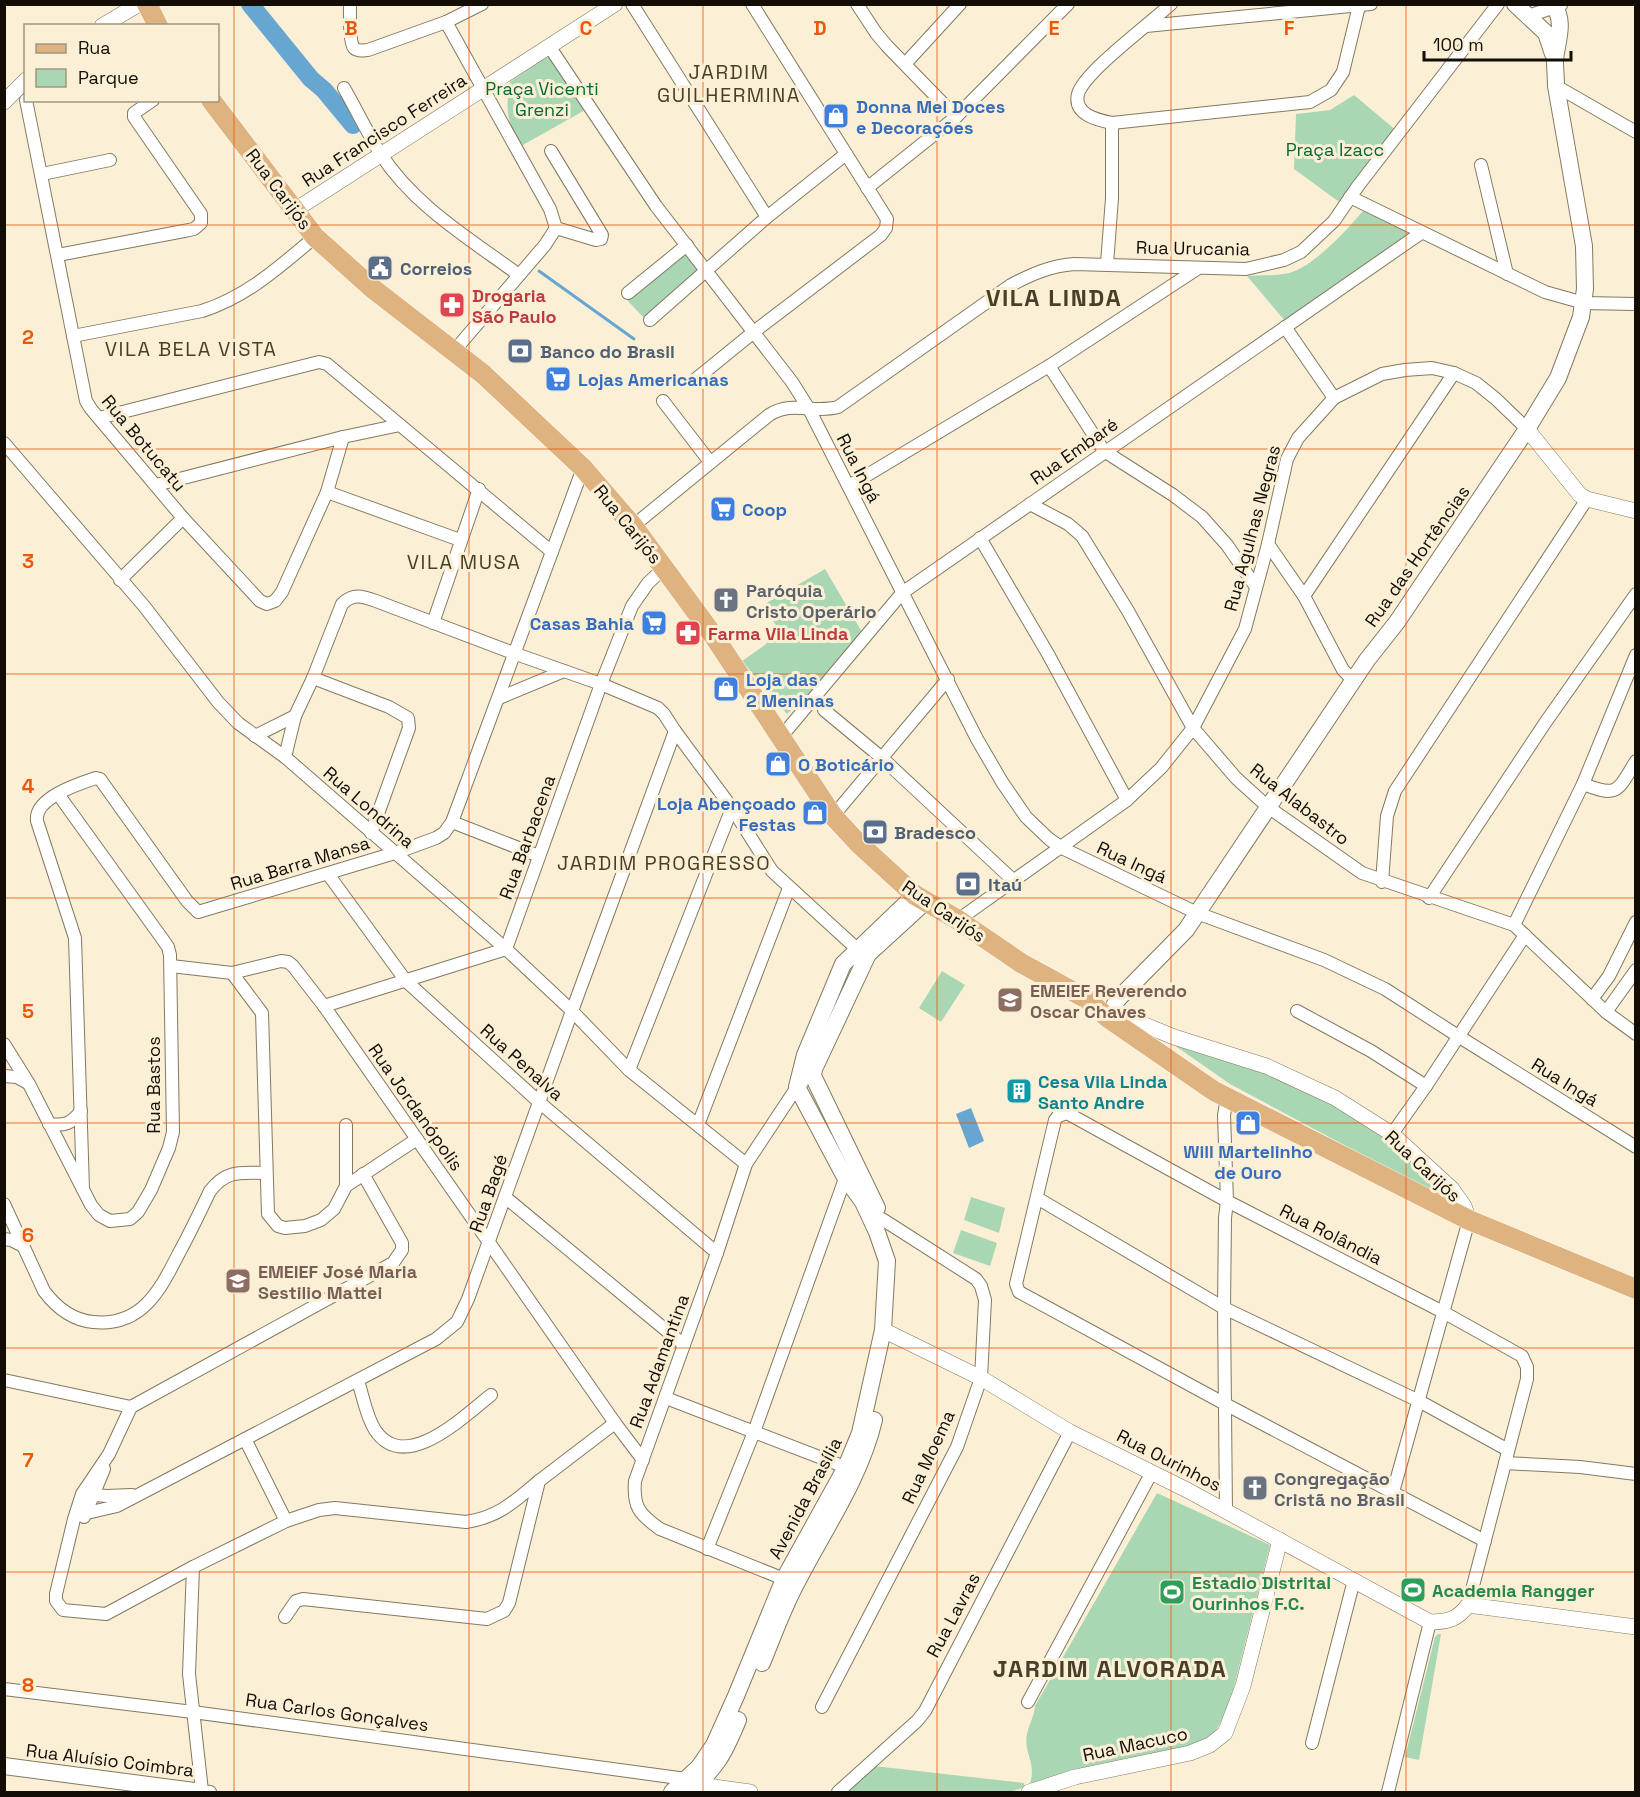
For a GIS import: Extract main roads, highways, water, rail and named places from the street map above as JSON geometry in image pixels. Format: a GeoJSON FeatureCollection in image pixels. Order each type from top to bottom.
{"type":"FeatureCollection","features":[{"type":"Feature","properties":{"kind":"main road"},"geometry":{"type":"LineString","coordinates":[[147,4],[157,24]]}},
{"type":"Feature","properties":{"kind":"main road","name":"Rua das Hortências"},"geometry":{"type":"LineString","coordinates":[[1515,4],[1546,33],[1555,62]]}},
{"type":"Feature","properties":{"kind":"main road","name":"Rua das Hortências"},"geometry":{"type":"LineString","coordinates":[[1109,1015],[1118,999],[1186,930],[1353,680],[1397,622],[1527,429],[1564,364],[1584,303],[1584,246],[1556,86],[1555,62],[1560,29],[1556,6]]}},
{"type":"Feature","properties":{"kind":"main road","name":"Rua Carijós"},"geometry":{"type":"LineString","coordinates":[[213,102],[315,237],[372,288],[455,350],[483,374],[583,468],[633,526],[720,644],[833,816],[858,843],[921,898],[1022,963],[1036,980],[1081,1006],[1109,1015],[1227,1098],[1469,1220],[1635,1289]]}},
{"type":"Feature","properties":{"kind":"main road"},"geometry":{"type":"LineString","coordinates":[[862,952],[921,898]]}},
{"type":"Feature","properties":{"kind":"main road","name":"Avenida Brasília"},"geometry":{"type":"LineString","coordinates":[[683,1788],[714,1769],[724,1751],[790,1581],[852,1470],[868,1447],[888,1332],[896,1267],[882,1219],[813,1076],[862,952]]}},
{"type":"Feature","properties":{"kind":"main road","name":"Avenida Brasília"},"geometry":{"type":"LineString","coordinates":[[862,952],[843,964],[805,1055],[796,1087],[845,1177],[863,1202],[877,1232],[886,1261],[888,1332]]}},
{"type":"Feature","properties":{"kind":"main road","name":"Rua Aluísio Coimbra"},"geometry":{"type":"LineString","coordinates":[[4,1766],[205,1792]]}},
{"type":"Feature","properties":{"kind":"water"},"geometry":{"type":"Polygon","coordinates":[[[971,1108],[984,1141],[969,1148],[956,1114],[971,1108]]]}},
{"type":"Feature","properties":{"kind":"waterway"},"geometry":{"type":"LineString","coordinates":[[250,4],[311,79],[324,90],[353,125]]}},
{"type":"Feature","properties":{"kind":"waterway"},"geometry":{"type":"LineString","coordinates":[[539,271],[634,339]]}},
{"type":"Feature","properties":{"kind":"place","name":"Donna Mel Doces e Decorações"},"geometry":{"type":"Point","coordinates":[836,116]}},
{"type":"Feature","properties":{"kind":"place","name":"Correios"},"geometry":{"type":"Point","coordinates":[380,268]}},
{"type":"Feature","properties":{"kind":"place","name":"Drogaria São Paulo"},"geometry":{"type":"Point","coordinates":[452,305]}},
{"type":"Feature","properties":{"kind":"place","name":"Banco do Brasil"},"geometry":{"type":"Point","coordinates":[520,351]}},
{"type":"Feature","properties":{"kind":"place","name":"Lojas Americanas"},"geometry":{"type":"Point","coordinates":[558,379]}},
{"type":"Feature","properties":{"kind":"place","name":"Coop"},"geometry":{"type":"Point","coordinates":[723,509]}},
{"type":"Feature","properties":{"kind":"place","name":"Paróquia Cristo Operário"},"geometry":{"type":"Point","coordinates":[726,600]}},
{"type":"Feature","properties":{"kind":"place","name":"Casas Bahia"},"geometry":{"type":"Point","coordinates":[654,623]}},
{"type":"Feature","properties":{"kind":"place","name":"Farma Vila Linda"},"geometry":{"type":"Point","coordinates":[688,633]}},
{"type":"Feature","properties":{"kind":"place","name":"Loja das 2 Meninas"},"geometry":{"type":"Point","coordinates":[726,689]}},
{"type":"Feature","properties":{"kind":"place","name":"O Boticário"},"geometry":{"type":"Point","coordinates":[778,764]}},
{"type":"Feature","properties":{"kind":"place","name":"Loja Abençoado Festas"},"geometry":{"type":"Point","coordinates":[815,813]}},
{"type":"Feature","properties":{"kind":"place","name":"Bradesco"},"geometry":{"type":"Point","coordinates":[875,832]}},
{"type":"Feature","properties":{"kind":"place","name":"Itaú"},"geometry":{"type":"Point","coordinates":[968,884]}},
{"type":"Feature","properties":{"kind":"place","name":"EMEIEF Reverendo Oscar Chaves"},"geometry":{"type":"Point","coordinates":[1010,1000]}},
{"type":"Feature","properties":{"kind":"place","name":"Cesa Vila Linda Santo Andre"},"geometry":{"type":"Point","coordinates":[1019,1091]}},
{"type":"Feature","properties":{"kind":"place","name":"Will Martelinho de Ouro"},"geometry":{"type":"Point","coordinates":[1248,1123]}},
{"type":"Feature","properties":{"kind":"place","name":"EMEIEF José Maria Sestilio Mattei"},"geometry":{"type":"Point","coordinates":[238,1281]}},
{"type":"Feature","properties":{"kind":"place","name":"Congregação Cristã no Brasil"},"geometry":{"type":"Point","coordinates":[1255,1488]}},
{"type":"Feature","properties":{"kind":"place","name":"Academia Rangger"},"geometry":{"type":"Point","coordinates":[1413,1590]}},
{"type":"Feature","properties":{"kind":"place","name":"Estadio Distrital Ourinhos F.C."},"geometry":{"type":"Point","coordinates":[1172,1592]}},
{"type":"Feature","properties":{"kind":"district","name":"JARDIM GUILHERMINA"},"geometry":{"type":"Point","coordinates":[729,84]}},
{"type":"Feature","properties":{"kind":"district","name":"VILA LINDA"},"geometry":{"type":"Point","coordinates":[1054,297]}},
{"type":"Feature","properties":{"kind":"district","name":"VILA BELA VISTA"},"geometry":{"type":"Point","coordinates":[191,349]}},
{"type":"Feature","properties":{"kind":"district","name":"VILA MUSA"},"geometry":{"type":"Point","coordinates":[464,562]}},
{"type":"Feature","properties":{"kind":"district","name":"JARDIM PROGRESSO"},"geometry":{"type":"Point","coordinates":[664,863]}},
{"type":"Feature","properties":{"kind":"district","name":"JARDIM ALVORADA"},"geometry":{"type":"Point","coordinates":[1110,1668]}},
{"type":"Feature","properties":{"kind":"park label","name":"Praça Vicenti Grenzi"},"geometry":{"type":"Point","coordinates":[542,98]}},
{"type":"Feature","properties":{"kind":"park label","name":"Praça Izacc"},"geometry":{"type":"Point","coordinates":[1335,149]}}]}
